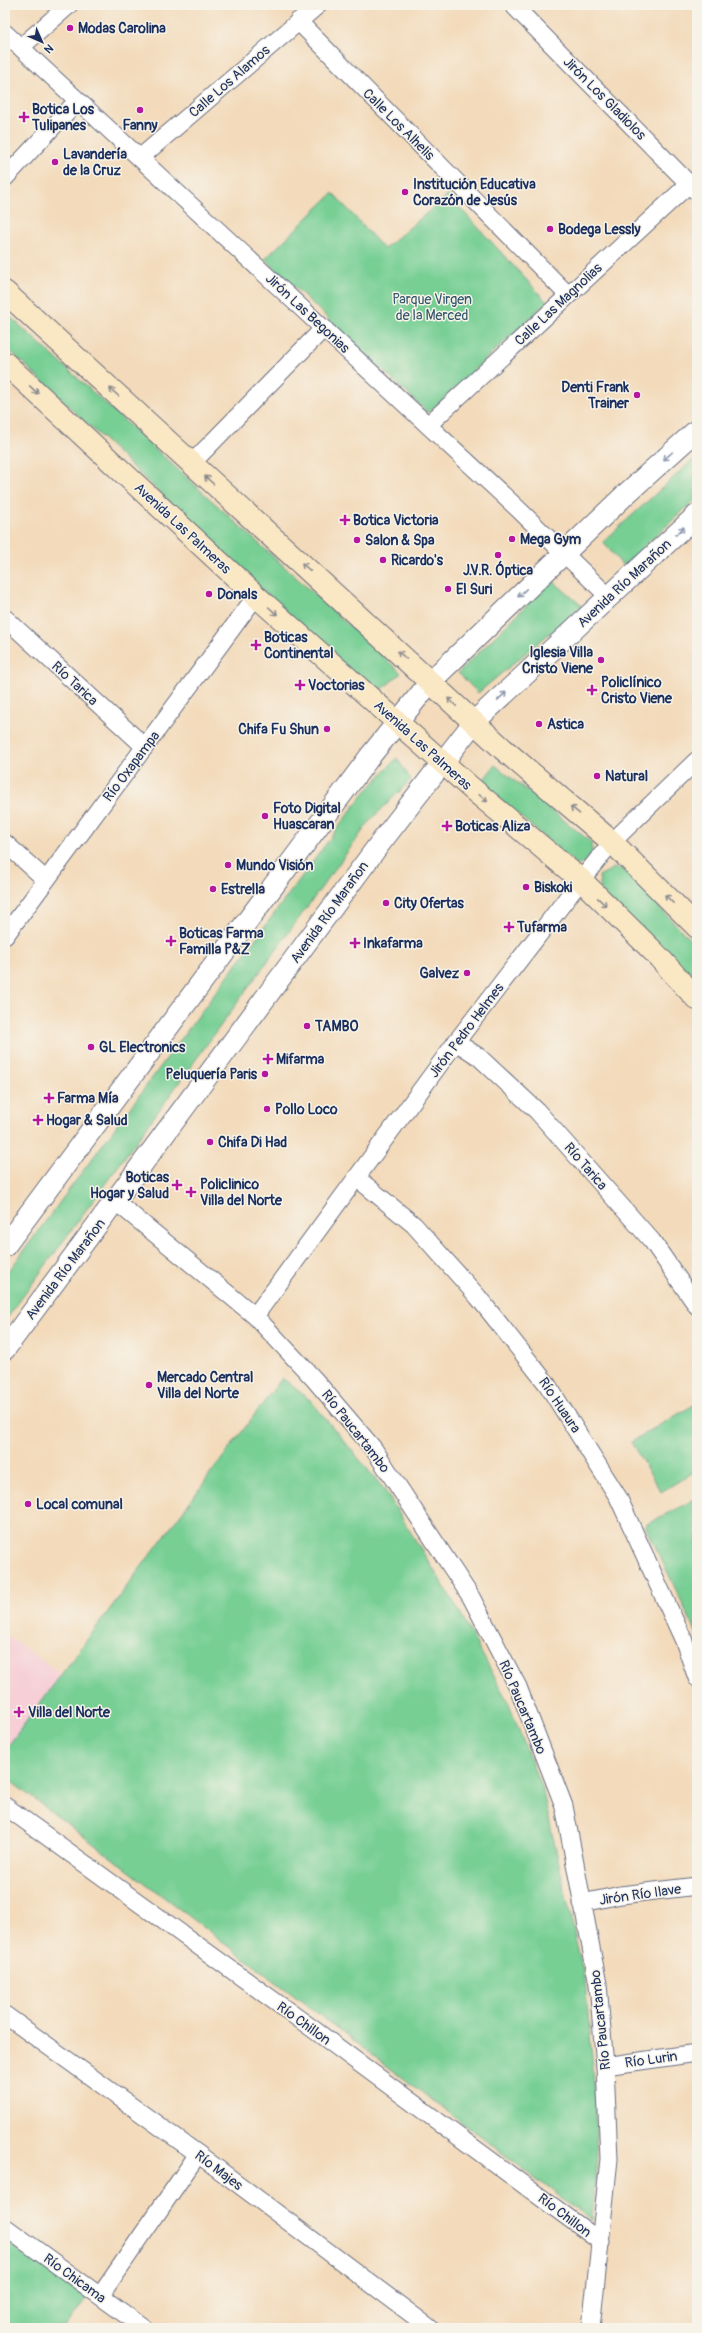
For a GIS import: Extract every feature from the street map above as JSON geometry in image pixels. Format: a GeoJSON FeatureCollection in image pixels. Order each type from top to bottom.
{"type":"FeatureCollection","features":[{"type":"Feature","properties":{"kind":"main road"},"geometry":{"type":"LineString","coordinates":[[5,292],[474,722],[612,842],[697,927]]}},
{"type":"Feature","properties":{"kind":"main road","name":"Avenida Las Palmeras"},"geometry":{"type":"LineString","coordinates":[[5,363],[256,596],[443,763],[581,880],[654,952],[697,999]]}},
{"type":"Feature","properties":{"kind":"street"},"geometry":{"type":"LineString","coordinates":[[21,48],[69,5]]}},
{"type":"Feature","properties":{"kind":"street","name":"Calle Los Alamos"},"geometry":{"type":"LineString","coordinates":[[141,157],[318,5]]}},
{"type":"Feature","properties":{"kind":"street","name":"Jirón Los Gladiolos"},"geometry":{"type":"LineString","coordinates":[[513,5],[693,188]]}},
{"type":"Feature","properties":{"kind":"street","name":"Calle Los Alhelis"},"geometry":{"type":"LineString","coordinates":[[298,21],[568,295]]}},
{"type":"Feature","properties":{"kind":"street","name":"Jirón Las Begonias"},"geometry":{"type":"LineString","coordinates":[[5,33],[77,101],[141,157],[428,425],[609,597]]}},
{"type":"Feature","properties":{"kind":"street"},"geometry":{"type":"LineString","coordinates":[[5,178],[77,101]]}},
{"type":"Feature","properties":{"kind":"street","name":"Calle Las Magnolias"},"geometry":{"type":"LineString","coordinates":[[428,425],[568,295],[693,188]]}},
{"type":"Feature","properties":{"kind":"street"},"geometry":{"type":"LineString","coordinates":[[192,463],[324,328]]}},
{"type":"Feature","properties":{"kind":"street"},"geometry":{"type":"LineString","coordinates":[[5,1246],[397,722],[431,681],[563,554],[697,430]]}},
{"type":"Feature","properties":{"kind":"street","name":"Avenida Río Marañon"},"geometry":{"type":"LineString","coordinates":[[5,1349],[378,846],[474,722],[697,515]]}},
{"type":"Feature","properties":{"kind":"street","name":"Río Oxapampa"},"geometry":{"type":"LineString","coordinates":[[5,936],[256,596]]}},
{"type":"Feature","properties":{"kind":"street","name":"Río Tarica"},"geometry":{"type":"LineString","coordinates":[[5,618],[145,747]]}},
{"type":"Feature","properties":{"kind":"street","name":"Jirón Pedro Helmes"},"geometry":{"type":"LineString","coordinates":[[255,1316],[456,1042],[581,880],[612,842],[697,760]]}},
{"type":"Feature","properties":{"kind":"street"},"geometry":{"type":"LineString","coordinates":[[5,843],[46,880]]}},
{"type":"Feature","properties":{"kind":"street","name":"Río Tarica"},"geometry":{"type":"LineString","coordinates":[[456,1042],[479,1057],[537,1111],[652,1241],[697,1306]]}},
{"type":"Feature","properties":{"kind":"street","name":"Río Huaura"},"geometry":{"type":"LineString","coordinates":[[357,1178],[414,1225],[478,1297],[547,1384],[618,1497],[684,1641],[697,1678]]}},
{"type":"Feature","properties":{"kind":"street","name":"Río Paucartambo"},"geometry":{"type":"LineString","coordinates":[[115,1202],[255,1316],[314,1379],[373,1448],[471,1597],[518,1687],[564,1806],[598,1984],[605,2066],[609,2159],[591,2328]]}},
{"type":"Feature","properties":{"kind":"street","name":"Río Chillon"},"geometry":{"type":"LineString","coordinates":[[5,1806],[313,2029],[601,2242]]}},
{"type":"Feature","properties":{"kind":"street","name":"Jirón Río Ilave"},"geometry":{"type":"LineString","coordinates":[[582,1903],[621,1895],[697,1886]]}},
{"type":"Feature","properties":{"kind":"street","name":"Río Majes"},"geometry":{"type":"LineString","coordinates":[[5,2015],[198,2154],[430,2328]]}},
{"type":"Feature","properties":{"kind":"street","name":"Río Lurin"},"geometry":{"type":"LineString","coordinates":[[605,2066],[697,2053]]}},
{"type":"Feature","properties":{"kind":"street"},"geometry":{"type":"LineString","coordinates":[[100,2296],[198,2154]]}},
{"type":"Feature","properties":{"kind":"street","name":"Río Chicama"},"geometry":{"type":"LineString","coordinates":[[5,2227],[144,2328]]}},
{"type":"Feature","properties":{"kind":"shaded area","name":"Villa del Norte"},"geometry":{"type":"Polygon","coordinates":[[[5,1634],[61,1674],[5,1750],[5,1634]]]}},
{"type":"Feature","properties":{"kind":"green space","name":"Parque Virgen de la Merced"},"geometry":{"type":"Polygon","coordinates":[[[333,193],[384,249],[448,195],[547,302],[428,413],[265,259],[333,193]]]}},
{"type":"Feature","properties":{"kind":"green space"},"geometry":{"type":"Polygon","coordinates":[[[5,312],[401,673],[374,696],[5,346],[5,312]]]}},
{"type":"Feature","properties":{"kind":"green space"},"geometry":{"type":"Polygon","coordinates":[[[697,456],[697,498],[623,566],[603,542],[697,456]]]}},
{"type":"Feature","properties":{"kind":"green space"},"geometry":{"type":"Polygon","coordinates":[[[552,580],[582,606],[478,693],[458,673],[552,580]]]}},
{"type":"Feature","properties":{"kind":"green space"},"geometry":{"type":"Polygon","coordinates":[[[397,758],[411,780],[370,821],[5,1321],[5,1276],[363,794],[397,758]]]}},
{"type":"Feature","properties":{"kind":"green space"},"geometry":{"type":"Polygon","coordinates":[[[495,765],[591,842],[592,852],[585,863],[577,865],[481,783],[495,765]]]}},
{"type":"Feature","properties":{"kind":"green space"},"geometry":{"type":"Polygon","coordinates":[[[614,868],[623,869],[697,947],[697,989],[601,891],[599,876],[614,868]]]}},
{"type":"Feature","properties":{"kind":"green space","name":"Villa del Norte"},"geometry":{"type":"Polygon","coordinates":[[[282,1378],[310,1400],[384,1489],[456,1606],[508,1702],[543,1792],[585,1981],[593,2068],[597,2156],[592,2221],[5,1777],[5,1750],[282,1378]]]}},
{"type":"Feature","properties":{"kind":"green space"},"geometry":{"type":"Polygon","coordinates":[[[697,1403],[697,1470],[661,1492],[631,1442],[697,1403]]]}},
{"type":"Feature","properties":{"kind":"green space"},"geometry":{"type":"Polygon","coordinates":[[[697,1498],[697,1634],[645,1525],[697,1498]]]}},
{"type":"Feature","properties":{"kind":"green space"},"geometry":{"type":"Polygon","coordinates":[[[5,2241],[87,2297],[65,2328],[5,2328],[5,2241]]]}},
{"type":"Feature","properties":{"kind":"place","name":"Modas Carolina"},"geometry":{"type":"Point","coordinates":[70,28]}},
{"type":"Feature","properties":{"kind":"place","name":"Fanny"},"geometry":{"type":"Point","coordinates":[140,110]}},
{"type":"Feature","properties":{"kind":"place","name":"Botica Los Tulipanes"},"geometry":{"type":"Point","coordinates":[24,117]}},
{"type":"Feature","properties":{"kind":"place","name":"Lavandería de la Cruz"},"geometry":{"type":"Point","coordinates":[55,162]}},
{"type":"Feature","properties":{"kind":"place","name":"Institución Educativa Corazón de Jesús"},"geometry":{"type":"Point","coordinates":[405,192]}},
{"type":"Feature","properties":{"kind":"place","name":"Bodega Lessly"},"geometry":{"type":"Point","coordinates":[550,229]}},
{"type":"Feature","properties":{"kind":"place","name":"Denti Frank Trainer"},"geometry":{"type":"Point","coordinates":[637,395]}},
{"type":"Feature","properties":{"kind":"place","name":"Botica Victoria"},"geometry":{"type":"Point","coordinates":[345,520]}},
{"type":"Feature","properties":{"kind":"place","name":"Mega Gym"},"geometry":{"type":"Point","coordinates":[512,539]}},
{"type":"Feature","properties":{"kind":"place","name":"Salon & Spa"},"geometry":{"type":"Point","coordinates":[357,540]}},
{"type":"Feature","properties":{"kind":"place","name":"J.V.R. Óptica"},"geometry":{"type":"Point","coordinates":[498,555]}},
{"type":"Feature","properties":{"kind":"place","name":"Ricardo's"},"geometry":{"type":"Point","coordinates":[383,560]}},
{"type":"Feature","properties":{"kind":"place","name":"El Suri"},"geometry":{"type":"Point","coordinates":[448,589]}},
{"type":"Feature","properties":{"kind":"place","name":"Donals"},"geometry":{"type":"Point","coordinates":[209,594]}},
{"type":"Feature","properties":{"kind":"place","name":"Boticas Continental"},"geometry":{"type":"Point","coordinates":[256,645]}},
{"type":"Feature","properties":{"kind":"place","name":"Iglesia Villa Cristo Viene"},"geometry":{"type":"Point","coordinates":[601,660]}},
{"type":"Feature","properties":{"kind":"place","name":"Voctorias"},"geometry":{"type":"Point","coordinates":[300,685]}},
{"type":"Feature","properties":{"kind":"place","name":"Policlínico Cristo Viene"},"geometry":{"type":"Point","coordinates":[592,690]}},
{"type":"Feature","properties":{"kind":"place","name":"Astica"},"geometry":{"type":"Point","coordinates":[539,724]}},
{"type":"Feature","properties":{"kind":"place","name":"Chifa Fu Shun"},"geometry":{"type":"Point","coordinates":[327,729]}},
{"type":"Feature","properties":{"kind":"place","name":"Natural"},"geometry":{"type":"Point","coordinates":[597,776]}},
{"type":"Feature","properties":{"kind":"place","name":"Foto Digital Huascaran"},"geometry":{"type":"Point","coordinates":[265,816]}},
{"type":"Feature","properties":{"kind":"place","name":"Boticas Aliza"},"geometry":{"type":"Point","coordinates":[447,826]}},
{"type":"Feature","properties":{"kind":"place","name":"Mundo Visión"},"geometry":{"type":"Point","coordinates":[228,865]}},
{"type":"Feature","properties":{"kind":"place","name":"Biskoki"},"geometry":{"type":"Point","coordinates":[526,887]}},
{"type":"Feature","properties":{"kind":"place","name":"Estrella"},"geometry":{"type":"Point","coordinates":[213,889]}},
{"type":"Feature","properties":{"kind":"place","name":"City Ofertas"},"geometry":{"type":"Point","coordinates":[386,903]}},
{"type":"Feature","properties":{"kind":"place","name":"Tufarma"},"geometry":{"type":"Point","coordinates":[509,927]}},
{"type":"Feature","properties":{"kind":"place","name":"Boticas Farma Familla P&Z"},"geometry":{"type":"Point","coordinates":[171,941]}},
{"type":"Feature","properties":{"kind":"place","name":"Inkafarma"},"geometry":{"type":"Point","coordinates":[355,943]}},
{"type":"Feature","properties":{"kind":"place","name":"Galvez"},"geometry":{"type":"Point","coordinates":[467,973]}},
{"type":"Feature","properties":{"kind":"place","name":"TAMBO"},"geometry":{"type":"Point","coordinates":[307,1026]}},
{"type":"Feature","properties":{"kind":"place","name":"GL Electronics"},"geometry":{"type":"Point","coordinates":[91,1047]}},
{"type":"Feature","properties":{"kind":"place","name":"Mifarma"},"geometry":{"type":"Point","coordinates":[268,1059]}},
{"type":"Feature","properties":{"kind":"place","name":"Peluquería Paris"},"geometry":{"type":"Point","coordinates":[265,1074]}},
{"type":"Feature","properties":{"kind":"place","name":"Farma Mía"},"geometry":{"type":"Point","coordinates":[49,1098]}},
{"type":"Feature","properties":{"kind":"place","name":"Pollo Loco"},"geometry":{"type":"Point","coordinates":[267,1109]}},
{"type":"Feature","properties":{"kind":"place","name":"Hogar & Salud"},"geometry":{"type":"Point","coordinates":[38,1120]}},
{"type":"Feature","properties":{"kind":"place","name":"Chifa Di Had"},"geometry":{"type":"Point","coordinates":[210,1142]}},
{"type":"Feature","properties":{"kind":"place","name":"Boticas Hogar y Salud"},"geometry":{"type":"Point","coordinates":[177,1185]}},
{"type":"Feature","properties":{"kind":"place","name":"Policlinico Villa del Norte"},"geometry":{"type":"Point","coordinates":[191,1192]}},
{"type":"Feature","properties":{"kind":"place","name":"Mercado Central Villa del Norte"},"geometry":{"type":"Point","coordinates":[149,1385]}},
{"type":"Feature","properties":{"kind":"place","name":"Local comunal"},"geometry":{"type":"Point","coordinates":[28,1504]}},
{"type":"Feature","properties":{"kind":"place","name":"Villa del Norte"},"geometry":{"type":"Point","coordinates":[19,1712]}}]}
